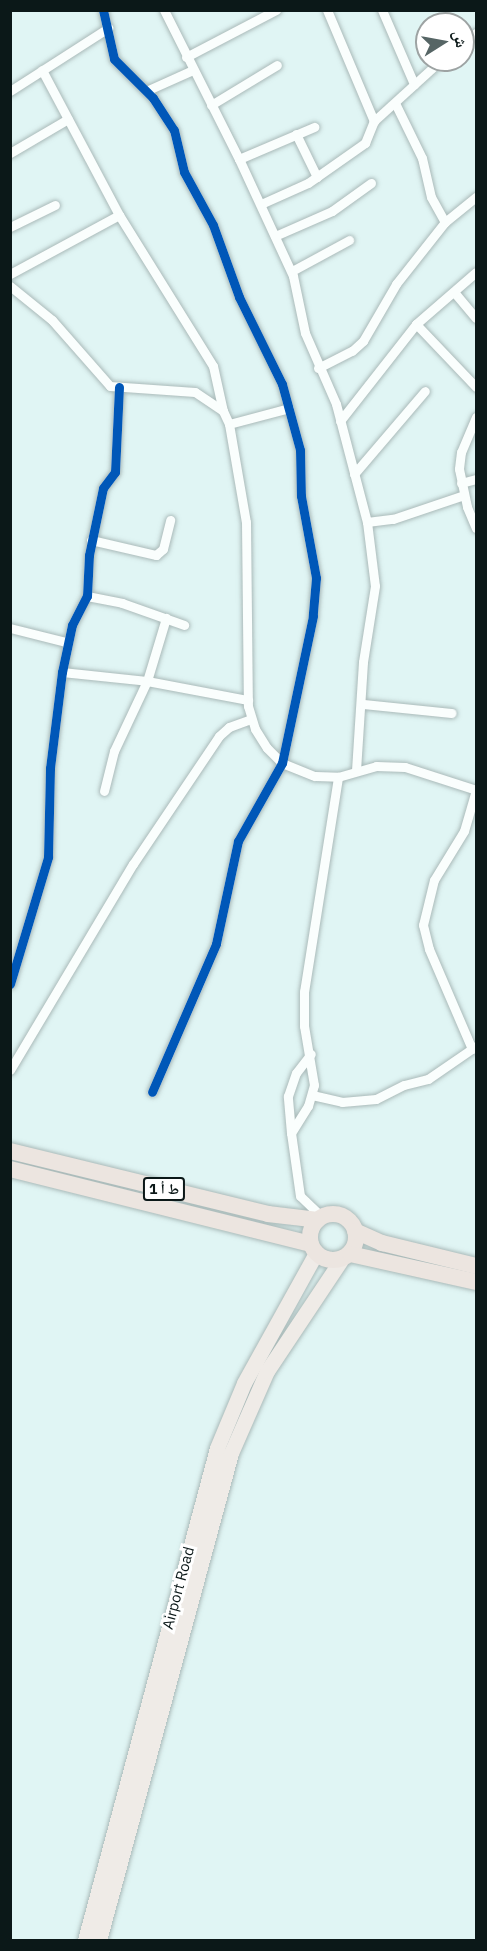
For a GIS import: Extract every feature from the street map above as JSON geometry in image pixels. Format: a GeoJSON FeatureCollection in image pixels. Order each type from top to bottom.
{"type":"FeatureCollection","features":[{"type":"Feature","properties":{"kind":"highway","name":"ط أ 1"},"geometry":{"type":"LineString","coordinates":[[10,1151],[268,1214],[320,1218]]}},
{"type":"Feature","properties":{"kind":"highway","name":"ط أ 1"},"geometry":{"type":"LineString","coordinates":[[10,1169],[314,1249]]}},
{"type":"Feature","properties":{"kind":"highway"},"geometry":{"type":"LineString","coordinates":[[345,1257],[356,1243],[355,1231],[349,1221],[339,1215],[320,1218],[312,1228],[314,1249],[327,1260],[345,1257],[477,1282]]}},
{"type":"Feature","properties":{"kind":"highway"},"geometry":{"type":"LineString","coordinates":[[355,1231],[382,1243],[477,1266]]}},
{"type":"Feature","properties":{"kind":"main road","name":"Airport Road"},"geometry":{"type":"LineString","coordinates":[[85,1941],[217,1448],[244,1383],[314,1249]]}},
{"type":"Feature","properties":{"kind":"main road","name":"Airport Road"},"geometry":{"type":"LineString","coordinates":[[99,1941],[231,1453],[267,1371],[345,1257]]}},
{"type":"Feature","properties":{"kind":"street"},"geometry":{"type":"LineString","coordinates":[[104,10],[114,58],[146,91],[174,130],[184,172],[213,225],[239,297],[282,384],[300,450],[301,496],[316,597],[282,763],[238,841],[216,944],[152,1092]]}},
{"type":"Feature","properties":{"kind":"street"},"geometry":{"type":"LineString","coordinates":[[186,57],[276,10]]}},
{"type":"Feature","properties":{"kind":"street"},"geometry":{"type":"LineString","coordinates":[[327,10],[374,121]]}},
{"type":"Feature","properties":{"kind":"street"},"geometry":{"type":"LineString","coordinates":[[382,10],[414,84]]}},
{"type":"Feature","properties":{"kind":"street"},"geometry":{"type":"LineString","coordinates":[[166,11],[186,57],[239,159],[292,271],[305,333],[318,368],[336,404],[367,522],[375,586],[363,662],[363,704],[356,770]]}},
{"type":"Feature","properties":{"kind":"street"},"geometry":{"type":"LineString","coordinates":[[10,91],[108,28]]}},
{"type":"Feature","properties":{"kind":"street"},"geometry":{"type":"LineString","coordinates":[[211,105],[277,65]]}},
{"type":"Feature","properties":{"kind":"street"},"geometry":{"type":"LineString","coordinates":[[42,70],[119,215],[213,366],[223,411],[229,424],[248,546],[248,700],[251,719],[260,739],[282,763],[315,776],[338,777],[356,770],[405,767],[476,790],[464,831],[432,886],[423,924],[429,949],[474,1048],[428,1079],[404,1085],[376,1099],[342,1101],[312,1095]]}},
{"type":"Feature","properties":{"kind":"street"},"geometry":{"type":"LineString","coordinates":[[146,91],[193,70]]}},
{"type":"Feature","properties":{"kind":"street"},"geometry":{"type":"LineString","coordinates":[[261,204],[317,177],[369,139],[374,121],[428,72]]}},
{"type":"Feature","properties":{"kind":"street"},"geometry":{"type":"LineString","coordinates":[[395,103],[416,143],[431,197],[445,222]]}},
{"type":"Feature","properties":{"kind":"street"},"geometry":{"type":"LineString","coordinates":[[10,153],[68,119]]}},
{"type":"Feature","properties":{"kind":"street"},"geometry":{"type":"LineString","coordinates":[[239,159],[314,127]]}},
{"type":"Feature","properties":{"kind":"street"},"geometry":{"type":"LineString","coordinates":[[296,134],[317,177]]}},
{"type":"Feature","properties":{"kind":"street"},"geometry":{"type":"LineString","coordinates":[[275,236],[332,211],[371,183]]}},
{"type":"Feature","properties":{"kind":"street"},"geometry":{"type":"LineString","coordinates":[[318,368],[352,351],[363,341],[396,284],[445,222],[477,197]]}},
{"type":"Feature","properties":{"kind":"street"},"geometry":{"type":"LineString","coordinates":[[10,227],[55,205]]}},
{"type":"Feature","properties":{"kind":"street"},"geometry":{"type":"LineString","coordinates":[[10,274],[119,215]]}},
{"type":"Feature","properties":{"kind":"street"},"geometry":{"type":"LineString","coordinates":[[292,271],[349,240]]}},
{"type":"Feature","properties":{"kind":"street"},"geometry":{"type":"LineString","coordinates":[[340,421],[416,324],[477,272]]}},
{"type":"Feature","properties":{"kind":"street"},"geometry":{"type":"LineString","coordinates":[[10,286],[52,320],[101,380],[119,387],[195,392],[223,411]]}},
{"type":"Feature","properties":{"kind":"street"},"geometry":{"type":"LineString","coordinates":[[454,292],[477,318]]}},
{"type":"Feature","properties":{"kind":"street"},"geometry":{"type":"LineString","coordinates":[[416,324],[477,387]]}},
{"type":"Feature","properties":{"kind":"street"},"geometry":{"type":"LineString","coordinates":[[10,984],[48,857],[50,768],[66,642],[87,596],[91,540],[103,488],[115,472],[119,387]]}},
{"type":"Feature","properties":{"kind":"street"},"geometry":{"type":"LineString","coordinates":[[354,474],[425,391]]}},
{"type":"Feature","properties":{"kind":"street"},"geometry":{"type":"LineString","coordinates":[[229,424],[289,408]]}},
{"type":"Feature","properties":{"kind":"street"},"geometry":{"type":"LineString","coordinates":[[477,417],[462,452],[461,483],[477,528]]}},
{"type":"Feature","properties":{"kind":"street"},"geometry":{"type":"LineString","coordinates":[[461,483],[477,479]]}},
{"type":"Feature","properties":{"kind":"street"},"geometry":{"type":"LineString","coordinates":[[367,522],[393,519],[464,495]]}},
{"type":"Feature","properties":{"kind":"street"},"geometry":{"type":"LineString","coordinates":[[91,540],[156,555],[163,549],[170,520]]}},
{"type":"Feature","properties":{"kind":"street"},"geometry":{"type":"LineString","coordinates":[[87,596],[122,603],[184,625]]}},
{"type":"Feature","properties":{"kind":"street"},"geometry":{"type":"LineString","coordinates":[[104,791],[114,751],[147,681],[166,618]]}},
{"type":"Feature","properties":{"kind":"street"},"geometry":{"type":"LineString","coordinates":[[10,628],[66,642]]}},
{"type":"Feature","properties":{"kind":"street"},"geometry":{"type":"LineString","coordinates":[[62,672],[147,681],[248,700]]}},
{"type":"Feature","properties":{"kind":"street"},"geometry":{"type":"LineString","coordinates":[[363,704],[453,713]]}},
{"type":"Feature","properties":{"kind":"street"},"geometry":{"type":"LineString","coordinates":[[10,1070],[133,864],[213,746],[229,727],[251,719]]}},
{"type":"Feature","properties":{"kind":"street"},"geometry":{"type":"LineString","coordinates":[[291,1132],[312,1095],[311,1054],[304,1026],[304,992],[338,777]]}},
{"type":"Feature","properties":{"kind":"street"},"geometry":{"type":"LineString","coordinates":[[311,1054],[296,1073],[288,1096],[300,1196],[320,1218]]}},
{"type":"Feature","properties":{"kind":"cycle path"},"geometry":{"type":"LineString","coordinates":[[103,10],[114,59],[153,98],[174,130],[184,172],[213,225],[239,297],[282,384],[300,450],[301,496],[316,578],[313,616],[282,763],[238,841],[216,944],[152,1092]]}},
{"type":"Feature","properties":{"kind":"cycle path"},"geometry":{"type":"LineString","coordinates":[[10,984],[48,857],[50,768],[62,672],[72,625],[87,596],[89,555],[103,488],[115,472],[119,387]]}}]}
